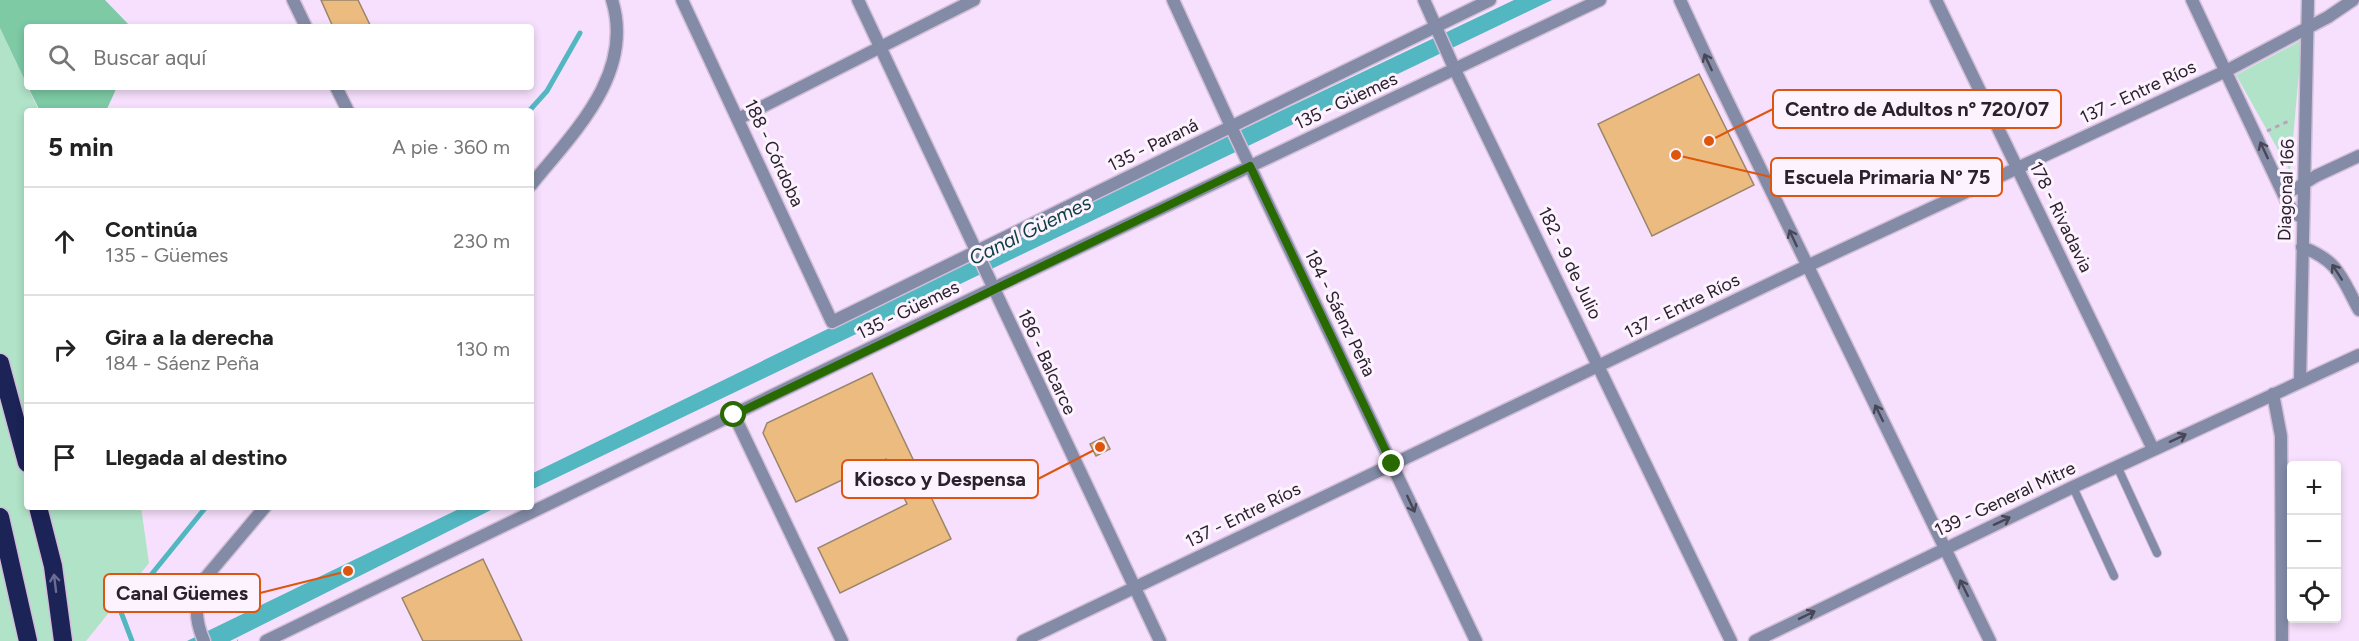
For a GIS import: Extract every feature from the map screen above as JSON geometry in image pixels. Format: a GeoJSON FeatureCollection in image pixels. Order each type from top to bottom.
{"type":"FeatureCollection","features":[{"type":"Feature","properties":{"kind":"highway"},"geometry":{"type":"LineString","coordinates":[[0,363],[24,452]]}},
{"type":"Feature","properties":{"kind":"highway"},"geometry":{"type":"LineString","coordinates":[[39,510],[53,566],[63,641]]}},
{"type":"Feature","properties":{"kind":"highway"},"geometry":{"type":"LineString","coordinates":[[0,517],[28,641]]}},
{"type":"Feature","properties":{"kind":"street"},"geometry":{"type":"LineString","coordinates":[[293,0],[305,24]]}},
{"type":"Feature","properties":{"kind":"street"},"geometry":{"type":"LineString","coordinates":[[534,181],[582,122],[607,82],[614,64],[617,24],[612,0]]}},
{"type":"Feature","properties":{"kind":"street","name":"188 - Córdoba"},"geometry":{"type":"LineString","coordinates":[[682,0],[832,322]]}},
{"type":"Feature","properties":{"kind":"street","name":"186 - Balcarce"},"geometry":{"type":"LineString","coordinates":[[858,0],[1160,641]]}},
{"type":"Feature","properties":{"kind":"street"},"geometry":{"type":"LineString","coordinates":[[738,118],[974,0]]}},
{"type":"Feature","properties":{"kind":"street","name":"184 - Sáenz Peña"},"geometry":{"type":"LineString","coordinates":[[1173,0],[1247,161],[1476,641]]}},
{"type":"Feature","properties":{"kind":"street","name":"182 - 9 de Julio"},"geometry":{"type":"LineString","coordinates":[[1424,0],[1731,641]]}},
{"type":"Feature","properties":{"kind":"street","name":"135 - Paraná"},"geometry":{"type":"LineString","coordinates":[[832,322],[977,255],[1233,131],[1490,0]]}},
{"type":"Feature","properties":{"kind":"street","name":"135 - Güemes"},"geometry":{"type":"LineString","coordinates":[[266,641],[734,415],[1247,161],[1600,0]]}},
{"type":"Feature","properties":{"kind":"street"},"geometry":{"type":"LineString","coordinates":[[1680,0],[1990,641]]}},
{"type":"Feature","properties":{"kind":"street","name":"178 - Rivadavia"},"geometry":{"type":"LineString","coordinates":[[1936,0],[2153,449]]}},
{"type":"Feature","properties":{"kind":"street"},"geometry":{"type":"LineString","coordinates":[[2192,0],[2283,192],[2296,214],[2303,218]]}},
{"type":"Feature","properties":{"kind":"street","name":"Diagonal 166"},"geometry":{"type":"LineString","coordinates":[[2300,381],[2308,0]]}},
{"type":"Feature","properties":{"kind":"street","name":"137 - Entre Ríos"},"geometry":{"type":"LineString","coordinates":[[1023,641],[1807,266],[2226,71],[2338,11],[2353,0]]}},
{"type":"Feature","properties":{"kind":"street"},"geometry":{"type":"LineString","coordinates":[[338,90],[346,108]]}},
{"type":"Feature","properties":{"kind":"street"},"geometry":{"type":"LineString","coordinates":[[2283,192],[2359,156]]}},
{"type":"Feature","properties":{"kind":"street"},"geometry":{"type":"LineString","coordinates":[[2302,247],[2322,255],[2334,266],[2359,310]]}},
{"type":"Feature","properties":{"kind":"street","name":"139 - General Mitre"},"geometry":{"type":"LineString","coordinates":[[1755,641],[2117,466],[2359,355]]}},
{"type":"Feature","properties":{"kind":"street"},"geometry":{"type":"LineString","coordinates":[[2273,394],[2281,436],[2282,641]]}},
{"type":"Feature","properties":{"kind":"street"},"geometry":{"type":"LineString","coordinates":[[734,415],[842,641]]}},
{"type":"Feature","properties":{"kind":"street"},"geometry":{"type":"LineString","coordinates":[[204,641],[198,628],[196,601],[206,577],[262,510]]}},
{"type":"Feature","properties":{"kind":"lane"},"geometry":{"type":"LineString","coordinates":[[2117,466],[2157,553]]}},
{"type":"Feature","properties":{"kind":"lane"},"geometry":{"type":"LineString","coordinates":[[2073,487],[2114,576]]}},
{"type":"Feature","properties":{"kind":"path"},"geometry":{"type":"LineString","coordinates":[[2257,135],[2306,114]]}},
{"type":"Feature","properties":{"kind":"shaded area"},"geometry":{"type":"Polygon","coordinates":[[[0,0],[105,0],[128,24],[24,24],[24,79],[0,28],[0,0]]]}},
{"type":"Feature","properties":{"kind":"shaded area","name":"Canal Güemes"},"geometry":{"type":"Polygon","coordinates":[[[1514,0],[1552,0],[534,489],[534,473],[1016,237],[1514,0]]]}},
{"type":"Feature","properties":{"kind":"shaded area"},"geometry":{"type":"Polygon","coordinates":[[[0,28],[24,79],[24,90],[29,90],[38,108],[24,108],[24,510],[141,510],[149,563],[86,641],[0,641],[0,28]]]}},
{"type":"Feature","properties":{"kind":"shaded area"},"geometry":{"type":"Polygon","coordinates":[[[2302,40],[2290,171],[2236,75],[2302,40]]]}},
{"type":"Feature","properties":{"kind":"shaded area"},"geometry":{"type":"Polygon","coordinates":[[[30,90],[116,90],[107,108],[38,108],[30,90]]]}},
{"type":"Feature","properties":{"kind":"shaded area"},"geometry":{"type":"Polygon","coordinates":[[[457,510],[491,510],[230,641],[187,641],[457,510]]]}},
{"type":"Feature","properties":{"kind":"building"},"geometry":{"type":"Polygon","coordinates":[[[321,0],[358,0],[370,24],[332,24],[321,0]]]}},
{"type":"Feature","properties":{"kind":"building"},"geometry":{"type":"Polygon","coordinates":[[[1699,74],[1754,185],[1652,236],[1598,124],[1699,74]]]}},
{"type":"Feature","properties":{"kind":"building"},"geometry":{"type":"Polygon","coordinates":[[[872,373],[951,539],[840,593],[818,548],[907,504],[886,459],[796,502],[763,433],[767,423],[872,373]]]}},
{"type":"Feature","properties":{"kind":"building"},"geometry":{"type":"Polygon","coordinates":[[[1104,437],[1110,449],[1096,456],[1090,444],[1104,437]]]}},
{"type":"Feature","properties":{"kind":"building"},"geometry":{"type":"Polygon","coordinates":[[[483,559],[522,641],[423,641],[402,598],[483,559]]]}},
{"type":"Feature","properties":{"kind":"waterway"},"geometry":{"type":"LineString","coordinates":[[532,108],[547,91],[580,33]]}},
{"type":"Feature","properties":{"kind":"waterway"},"geometry":{"type":"LineString","coordinates":[[132,641],[121,612],[204,510]]}},
{"type":"Feature","properties":{"kind":"place","name":"Centro de Adultos nº 720/07"},"geometry":{"type":"Point","coordinates":[1709,141]}},
{"type":"Feature","properties":{"kind":"place","name":"Escuela Primaria N° 75"},"geometry":{"type":"Point","coordinates":[1676,155]}},
{"type":"Feature","properties":{"kind":"place","name":"Kiosco y Despensa"},"geometry":{"type":"Point","coordinates":[1100,447]}},
{"type":"Feature","properties":{"kind":"place","name":"Canal Güemes"},"geometry":{"type":"Point","coordinates":[348,571]}},
{"type":"Feature","properties":{"kind":"route"},"geometry":{"type":"LineString","coordinates":[[734,415],[1250,166],[1392,464]]}}]}
